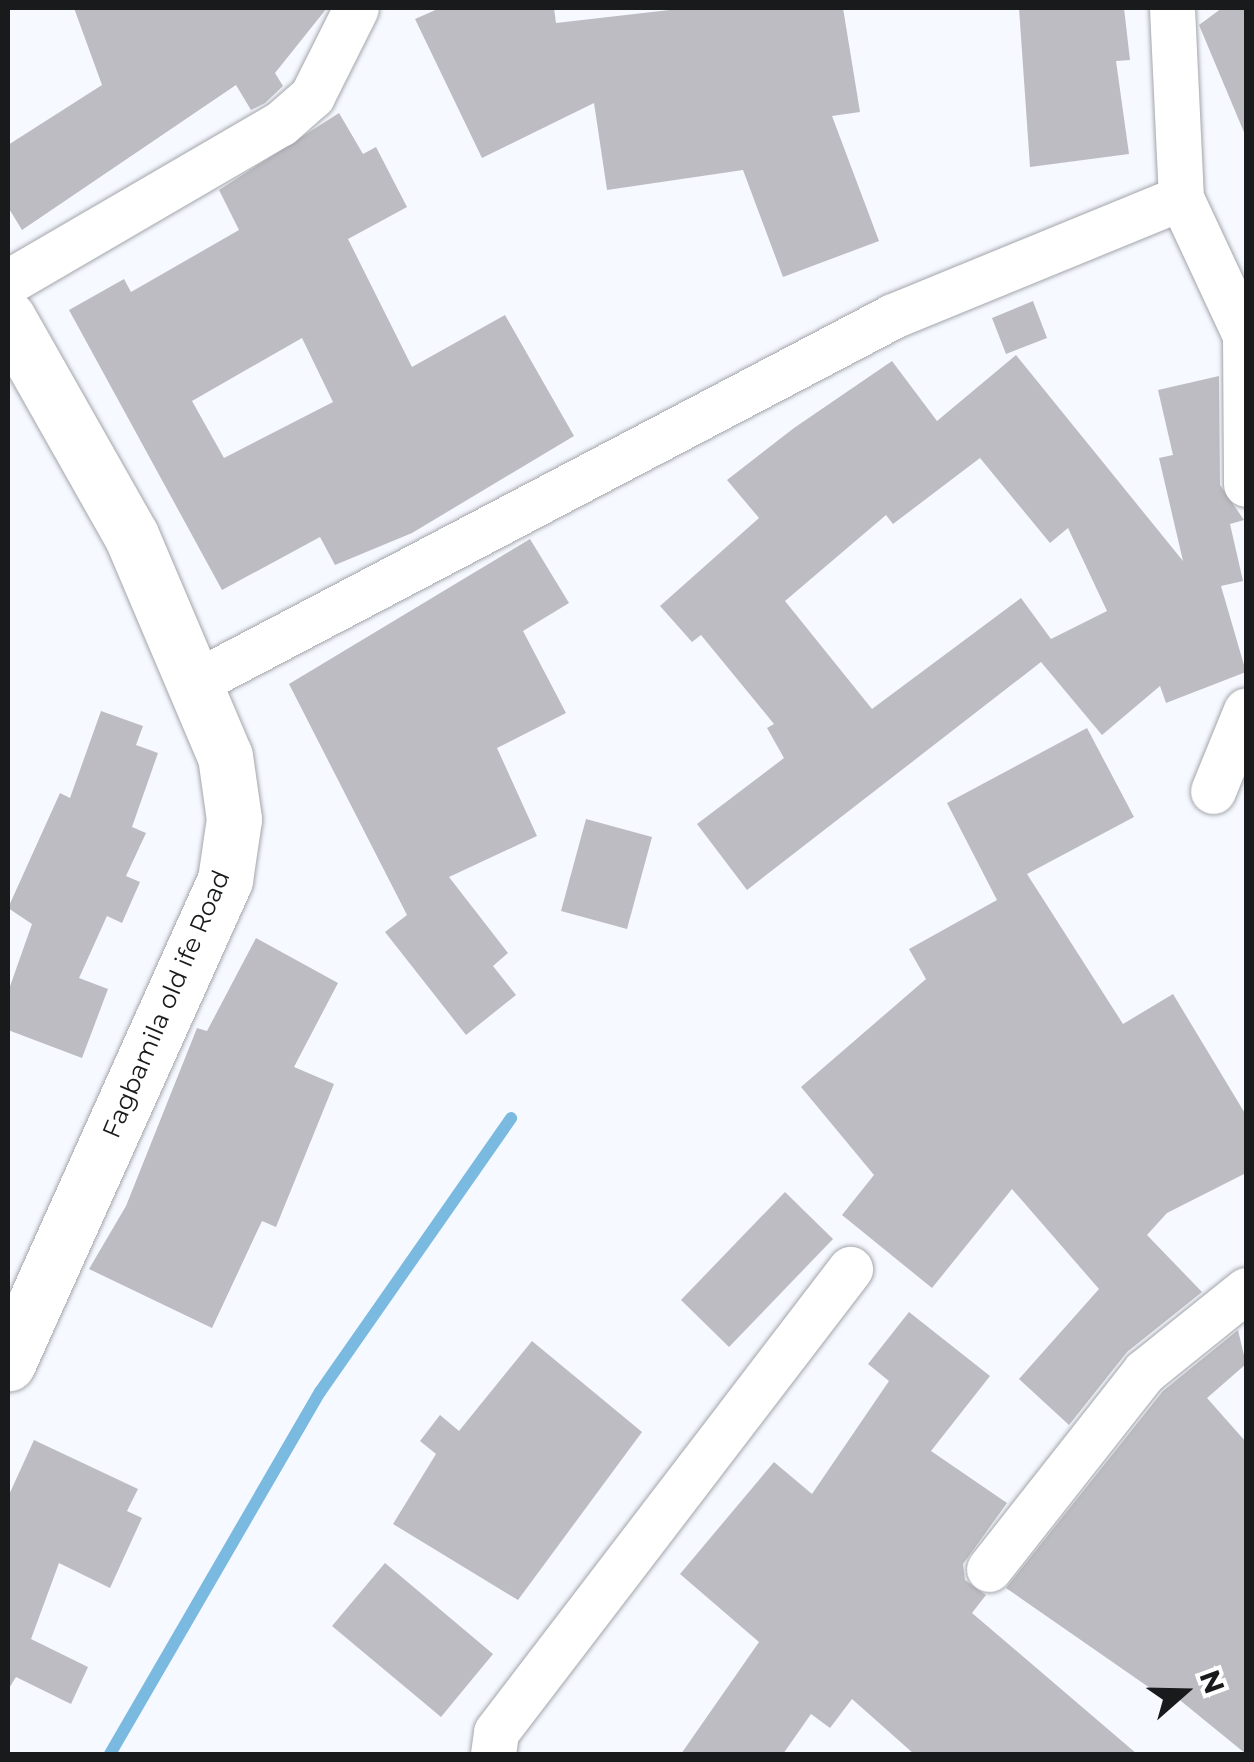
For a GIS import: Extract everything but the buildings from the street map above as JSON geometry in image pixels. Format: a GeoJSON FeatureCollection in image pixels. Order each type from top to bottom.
{"type":"FeatureCollection","features":[{"type":"Feature","properties":{"kind":"street"},"geometry":{"type":"LineString","coordinates":[[8,282],[280,124],[312,96],[356,8]]}},
{"type":"Feature","properties":{"kind":"street"},"geometry":{"type":"LineString","coordinates":[[1172,8],[1181,198],[1244,335],[1246,484]]}},
{"type":"Feature","properties":{"kind":"street"},"geometry":{"type":"LineString","coordinates":[[196,682],[893,316],[1181,198]]}},
{"type":"Feature","properties":{"kind":"street","name":"Fagbamila old ife Road"},"geometry":{"type":"LineString","coordinates":[[8,318],[99,472],[196,682],[225,756],[234,819],[224,880],[8,1363]]}},
{"type":"Feature","properties":{"kind":"street"},"geometry":{"type":"LineString","coordinates":[[1212,791],[1246,710]]}},
{"type":"Feature","properties":{"kind":"street"},"geometry":{"type":"LineString","coordinates":[[493,1754],[496,1732],[850,1268]]}},
{"type":"Feature","properties":{"kind":"street"},"geometry":{"type":"LineString","coordinates":[[988,1569],[1144,1372],[1246,1290]]}},
{"type":"Feature","properties":{"kind":"waterway"},"geometry":{"type":"LineString","coordinates":[[110,1754],[320,1392],[511,1118]]}}]}
